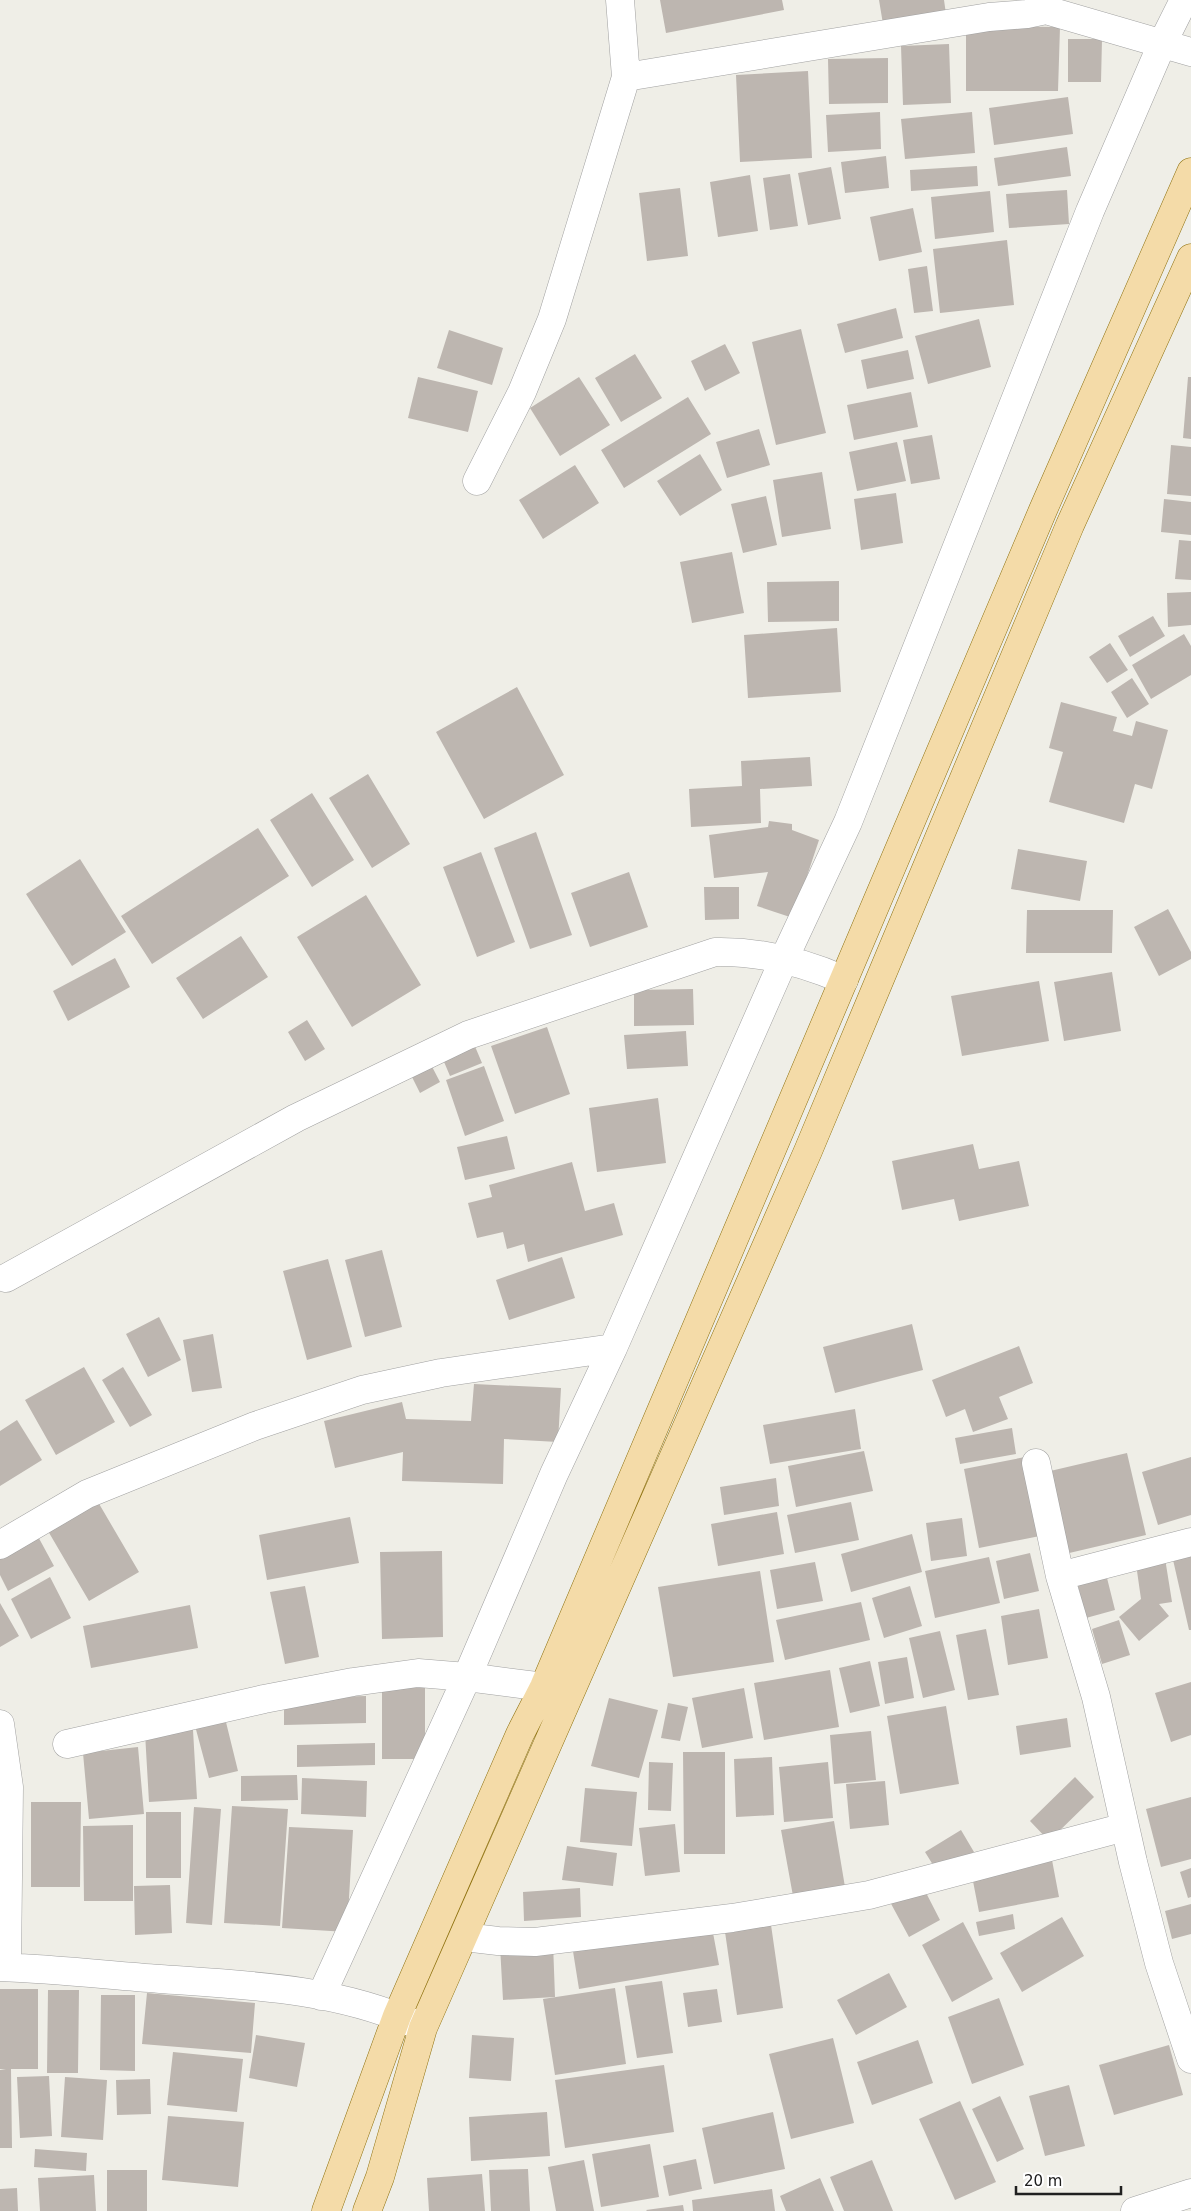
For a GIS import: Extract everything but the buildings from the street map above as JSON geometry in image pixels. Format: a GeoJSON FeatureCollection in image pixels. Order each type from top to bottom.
{"type":"FeatureCollection","features":[{"type":"Feature","properties":{"kind":"main road"},"geometry":{"type":"LineString","coordinates":[[326,2211],[385,2013],[544,1688],[837,977],[940,754],[1043,510],[1191,172]]}},
{"type":"Feature","properties":{"kind":"main road"},"geometry":{"type":"LineString","coordinates":[[367,2211],[380,2177],[424,2028],[480,1939],[614,1594],[808,1151],[1070,525],[1191,258]]}},
{"type":"Feature","properties":{"kind":"main road"},"geometry":{"type":"LineString","coordinates":[[1043,510],[1070,525]]}},
{"type":"Feature","properties":{"kind":"main road"},"geometry":{"type":"LineString","coordinates":[[940,754],[970,764]]}},
{"type":"Feature","properties":{"kind":"main road"},"geometry":{"type":"LineString","coordinates":[[587,1583],[614,1594]]}},
{"type":"Feature","properties":{"kind":"street"},"geometry":{"type":"LineString","coordinates":[[477,481],[522,392],[552,319],[626,77],[620,0]]}},
{"type":"Feature","properties":{"kind":"street"},"geometry":{"type":"LineString","coordinates":[[332,1998],[477,1678],[554,1474],[789,961],[848,822],[1087,220],[1177,48],[1184,0]]}},
{"type":"Feature","properties":{"kind":"street"},"geometry":{"type":"LineString","coordinates":[[626,77],[942,26],[988,8],[1027,14],[1046,10],[1177,48]]}},
{"type":"Feature","properties":{"kind":"street"},"geometry":{"type":"LineString","coordinates":[[6,1278],[296,1118],[468,1035],[715,952],[736,952],[789,961],[837,977]]}},
{"type":"Feature","properties":{"kind":"street"},"geometry":{"type":"LineString","coordinates":[[0,1545],[87,1494],[255,1426],[362,1390],[441,1373],[613,1348]]}},
{"type":"Feature","properties":{"kind":"street"},"geometry":{"type":"LineString","coordinates":[[1036,1463],[1060,1576],[1096,1697],[1125,1826],[1159,1963],[1191,2059]]}},
{"type":"Feature","properties":{"kind":"street"},"geometry":{"type":"LineString","coordinates":[[1060,1576],[1191,1542]]}},
{"type":"Feature","properties":{"kind":"street"},"geometry":{"type":"LineString","coordinates":[[67,1744],[264,1698],[353,1682],[418,1673],[477,1678],[544,1688]]}},
{"type":"Feature","properties":{"kind":"street"},"geometry":{"type":"LineString","coordinates":[[0,1724],[9,1787],[3,1967],[237,1985],[332,1998],[385,2013],[424,2028]]}},
{"type":"Feature","properties":{"kind":"street"},"geometry":{"type":"LineString","coordinates":[[480,1939],[535,1942],[732,1918],[869,1895],[1125,1826]]}},
{"type":"Feature","properties":{"kind":"street"},"geometry":{"type":"LineString","coordinates":[[1135,2211],[1191,2194]]}}]}
